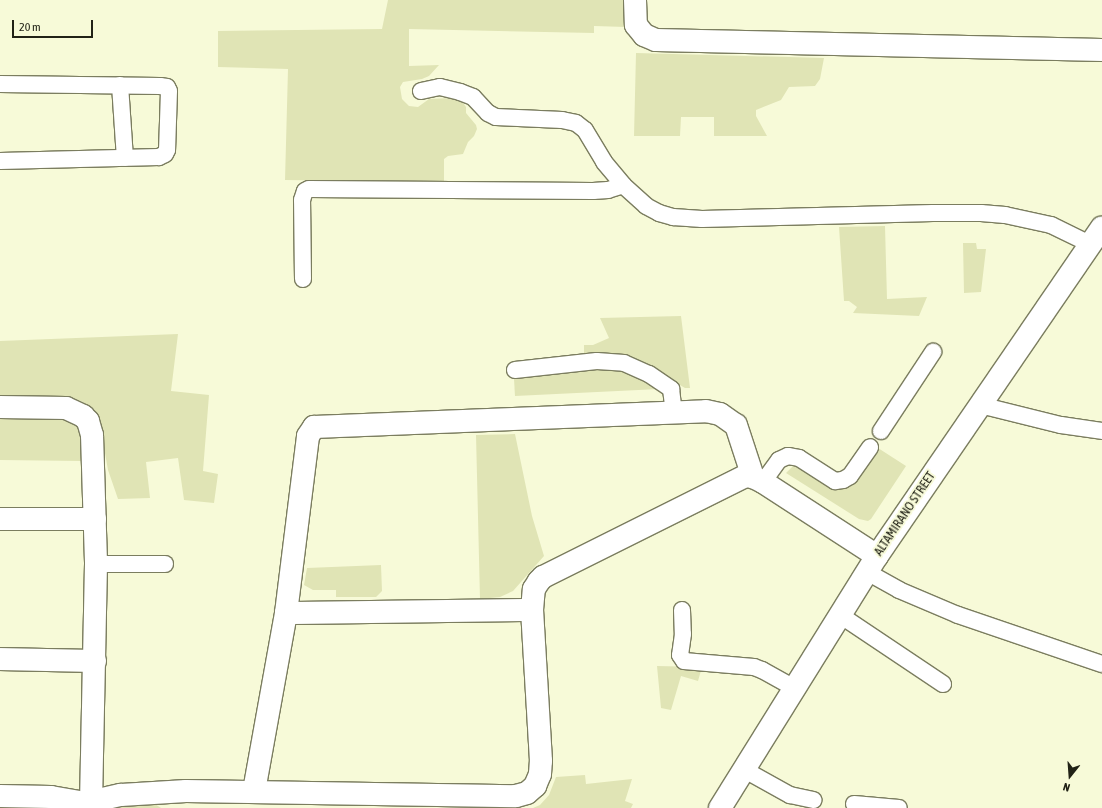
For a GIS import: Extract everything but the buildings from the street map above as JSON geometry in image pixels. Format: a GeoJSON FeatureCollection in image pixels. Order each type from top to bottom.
{"type":"FeatureCollection","features":[{"type":"Feature","properties":{"kind":"street"},"geometry":{"type":"LineString","coordinates":[[635,0],[636,25],[644,35],[656,40],[1102,50]]}},
{"type":"Feature","properties":{"kind":"street","name":"ALTAMIRANO STREET"},"geometry":{"type":"LineString","coordinates":[[720,808],[872,564],[1096,236]]}},
{"type":"Feature","properties":{"kind":"street"},"geometry":{"type":"LineString","coordinates":[[0,407],[60,407],[75,411],[88,421],[92,435],[96,564],[91,805]]}},
{"type":"Feature","properties":{"kind":"street"},"geometry":{"type":"LineString","coordinates":[[254,791],[286,613],[308,436],[314,427],[674,412],[714,412],[726,416],[732,420],[739,432],[758,480]]}},
{"type":"Feature","properties":{"kind":"street"},"geometry":{"type":"LineString","coordinates":[[0,796],[40,797],[91,805],[121,795],[160,792],[254,791],[516,796],[527,793],[535,786],[540,774],[541,761],[532,610],[534,590],[543,577],[740,478],[758,480],[872,564]]}},
{"type":"Feature","properties":{"kind":"street"},"geometry":{"type":"LineString","coordinates":[[0,519],[95,519]]}},
{"type":"Feature","properties":{"kind":"street"},"geometry":{"type":"LineString","coordinates":[[286,613],[532,610]]}},
{"type":"Feature","properties":{"kind":"street"},"geometry":{"type":"LineString","coordinates":[[0,659],[95,661]]}},
{"type":"Feature","properties":{"kind":"lane"},"geometry":{"type":"LineString","coordinates":[[0,84],[160,86],[166,87],[169,91],[167,150],[165,154],[159,157],[0,161]]}},
{"type":"Feature","properties":{"kind":"lane"},"geometry":{"type":"LineString","coordinates":[[120,85],[125,158]]}},
{"type":"Feature","properties":{"kind":"lane"},"geometry":{"type":"LineString","coordinates":[[421,91],[440,87],[460,92],[473,98],[488,112],[496,117],[562,120],[576,123],[585,130],[604,162],[623,185],[646,206],[659,213],[672,217],[702,219],[933,212],[981,213],[1005,215],[1096,236]]}},
{"type":"Feature","properties":{"kind":"lane"},"geometry":{"type":"LineString","coordinates":[[303,279],[302,200],[305,191],[309,189],[593,191],[608,190],[623,185]]}},
{"type":"Feature","properties":{"kind":"lane"},"geometry":{"type":"LineString","coordinates":[[881,432],[933,352]]}},
{"type":"Feature","properties":{"kind":"lane"},"geometry":{"type":"LineString","coordinates":[[515,370],[597,360],[624,363],[649,374],[671,389],[674,412]]}},
{"type":"Feature","properties":{"kind":"lane"},"geometry":{"type":"LineString","coordinates":[[980,405],[1062,425],[1102,431]]}},
{"type":"Feature","properties":{"kind":"lane"},"geometry":{"type":"LineString","coordinates":[[758,480],[779,460],[788,456],[799,458],[835,481],[844,480],[850,476],[870,447]]}},
{"type":"Feature","properties":{"kind":"lane"},"geometry":{"type":"LineString","coordinates":[[96,564],[165,564]]}},
{"type":"Feature","properties":{"kind":"lane"},"geometry":{"type":"LineString","coordinates":[[872,564],[899,590],[958,615],[1102,664]]}},
{"type":"Feature","properties":{"kind":"lane"},"geometry":{"type":"LineString","coordinates":[[682,610],[683,634],[680,655],[684,661],[754,667],[794,688]]}},
{"type":"Feature","properties":{"kind":"lane"},"geometry":{"type":"LineString","coordinates":[[840,615],[943,684]]}},
{"type":"Feature","properties":{"kind":"lane"},"geometry":{"type":"LineString","coordinates":[[743,769],[790,795],[813,800]]}},
{"type":"Feature","properties":{"kind":"lane"},"geometry":{"type":"LineString","coordinates":[[854,804],[899,808]]}},
{"type":"Feature","properties":{"kind":"green space"},"geometry":{"type":"Polygon","coordinates":[[[388,0],[626,0],[626,27],[594,26],[594,33],[409,29],[409,66],[439,65],[429,76],[422,79],[403,82],[400,87],[402,99],[409,106],[418,107],[429,99],[452,98],[461,100],[466,107],[466,113],[476,125],[477,129],[474,136],[468,142],[463,154],[448,156],[444,159],[444,182],[285,180],[288,69],[218,67],[218,31],[382,29],[388,0]]]}},
{"type":"Feature","properties":{"kind":"green space"},"geometry":{"type":"Polygon","coordinates":[[[636,53],[824,58],[820,79],[815,86],[789,87],[781,100],[756,110],[756,116],[767,136],[714,136],[714,117],[681,117],[680,136],[634,136],[636,53]]]}},
{"type":"Feature","properties":{"kind":"green space"},"geometry":{"type":"Polygon","coordinates":[[[885,226],[887,299],[927,297],[919,316],[853,313],[857,307],[849,301],[844,301],[839,227],[885,226]]]}},
{"type":"Feature","properties":{"kind":"green space"},"geometry":{"type":"Polygon","coordinates":[[[963,243],[976,243],[977,249],[986,249],[981,292],[964,293],[963,243]]]}},
{"type":"Feature","properties":{"kind":"green space"},"geometry":{"type":"Polygon","coordinates":[[[681,316],[690,388],[685,388],[654,370],[621,355],[584,354],[584,345],[593,345],[609,338],[600,318],[681,316]]]}},
{"type":"Feature","properties":{"kind":"green space"},"geometry":{"type":"Polygon","coordinates":[[[178,334],[171,391],[209,395],[203,471],[218,474],[214,503],[184,500],[178,458],[146,462],[150,498],[118,499],[108,470],[100,425],[91,408],[83,402],[68,397],[0,399],[0,341],[178,334]]]}},
{"type":"Feature","properties":{"kind":"green space"},"geometry":{"type":"Polygon","coordinates":[[[599,368],[616,368],[639,377],[659,389],[515,396],[514,379],[599,368]]]}},
{"type":"Feature","properties":{"kind":"green space"},"geometry":{"type":"Polygon","coordinates":[[[0,416],[61,416],[75,422],[82,432],[82,461],[0,460],[0,416]]]}},
{"type":"Feature","properties":{"kind":"green space"},"geometry":{"type":"Polygon","coordinates":[[[515,434],[532,516],[544,556],[513,591],[500,597],[480,599],[476,435],[515,434]]]}},
{"type":"Feature","properties":{"kind":"green space"},"geometry":{"type":"Polygon","coordinates":[[[878,448],[906,466],[871,519],[868,521],[859,519],[786,473],[795,464],[836,489],[845,489],[850,487],[858,479],[878,448]]]}},
{"type":"Feature","properties":{"kind":"green space"},"geometry":{"type":"Polygon","coordinates":[[[381,565],[382,591],[376,597],[336,597],[336,590],[313,590],[304,585],[307,568],[381,565]]]}},
{"type":"Feature","properties":{"kind":"green space"},"geometry":{"type":"Polygon","coordinates":[[[657,666],[702,667],[698,681],[681,676],[671,710],[661,708],[657,666]]]}},
{"type":"Feature","properties":{"kind":"green space"},"geometry":{"type":"Polygon","coordinates":[[[585,775],[586,784],[632,779],[625,801],[633,804],[631,808],[533,808],[540,805],[549,795],[556,777],[585,775]]]}},
{"type":"Feature","properties":{"kind":"green space"},"geometry":{"type":"Polygon","coordinates":[[[128,804],[155,804],[161,808],[120,808],[128,804]]]}}]}
